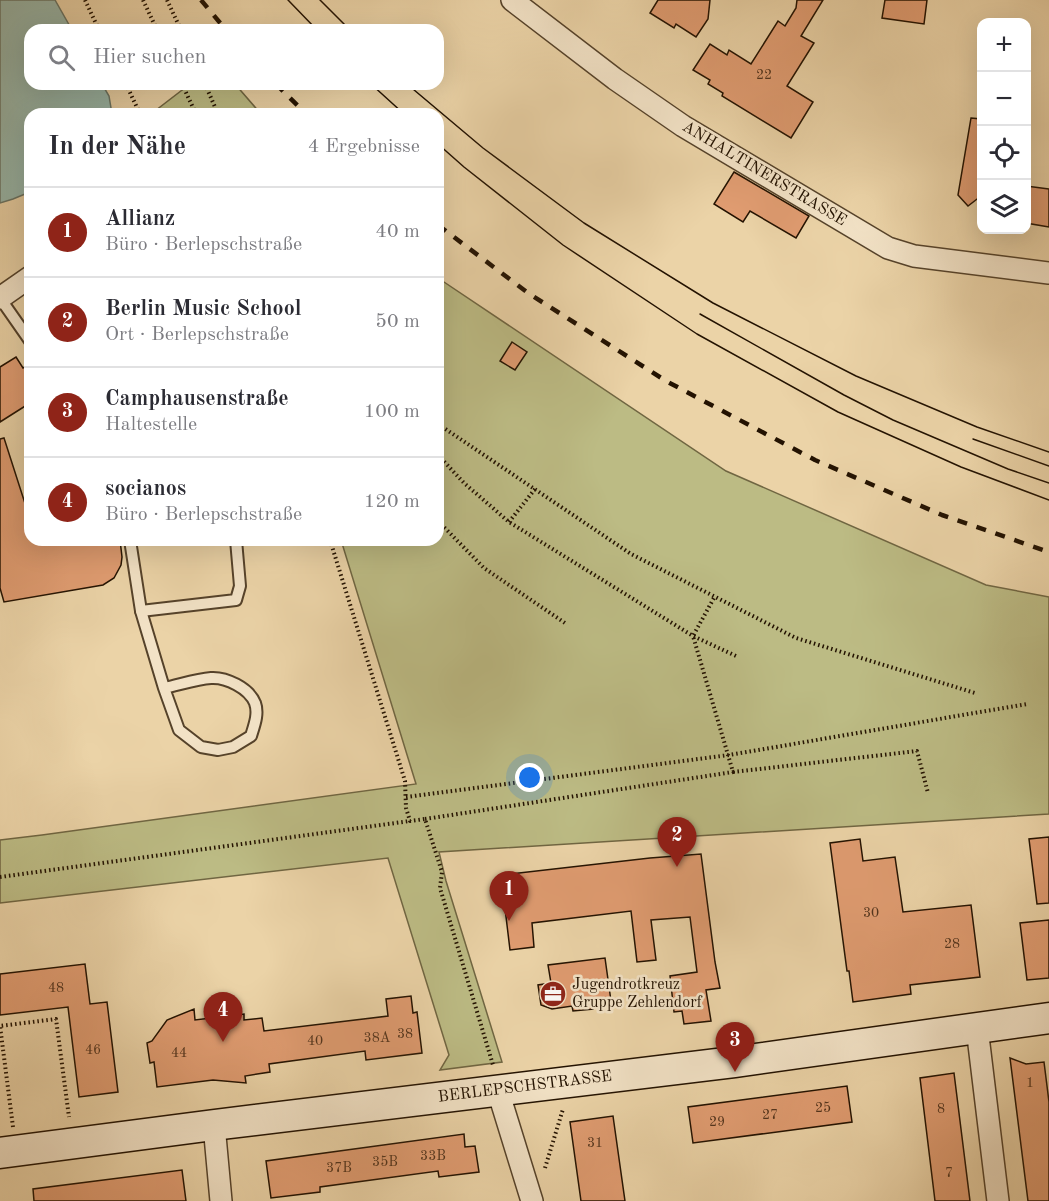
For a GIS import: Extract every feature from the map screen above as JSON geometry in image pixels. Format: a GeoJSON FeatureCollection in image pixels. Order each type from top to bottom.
{"type":"FeatureCollection","features":[{"type":"Feature","properties":{"kind":"street","name":"ANHALTINERSTRASSE"},"geometry":{"type":"LineString","coordinates":[[512,0],[615,79],[683,126],[888,248],[914,256],[1049,273]]}},
{"type":"Feature","properties":{"kind":"street"},"geometry":{"type":"LineString","coordinates":[[0,298],[24,281]]}},
{"type":"Feature","properties":{"kind":"street","name":"BERLEPSCHSTRASSE"},"geometry":{"type":"LineString","coordinates":[[7,1142],[214,1125],[496,1080],[734,1062],[1049,1018]]}},
{"type":"Feature","properties":{"kind":"street"},"geometry":{"type":"LineString","coordinates":[[977,1028],[998,1201]]}},
{"type":"Feature","properties":{"kind":"street"},"geometry":{"type":"LineString","coordinates":[[496,1080],[532,1201]]}},
{"type":"Feature","properties":{"kind":"street"},"geometry":{"type":"LineString","coordinates":[[214,1125],[221,1201]]}},
{"type":"Feature","properties":{"kind":"lane"},"geometry":{"type":"LineString","coordinates":[[0,298],[24,332]]}},
{"type":"Feature","properties":{"kind":"lane"},"geometry":{"type":"LineString","coordinates":[[131,546],[138,600],[164,688],[179,730],[201,747],[218,750],[234,747],[251,736],[256,717],[255,702],[232,681],[212,678],[164,688]]}},
{"type":"Feature","properties":{"kind":"lane"},"geometry":{"type":"LineString","coordinates":[[141,611],[236,600],[240,586],[237,546]]}},
{"type":"Feature","properties":{"kind":"path"},"geometry":{"type":"LineString","coordinates":[[85,0],[96,24]]}},
{"type":"Feature","properties":{"kind":"path"},"geometry":{"type":"LineString","coordinates":[[142,0],[154,24]]}},
{"type":"Feature","properties":{"kind":"path"},"geometry":{"type":"LineString","coordinates":[[168,0],[178,24]]}},
{"type":"Feature","properties":{"kind":"path"},"geometry":{"type":"LineString","coordinates":[[129,90],[137,108]]}},
{"type":"Feature","properties":{"kind":"path"},"geometry":{"type":"LineString","coordinates":[[185,90],[193,108]]}},
{"type":"Feature","properties":{"kind":"path"},"geometry":{"type":"LineString","coordinates":[[208,90],[215,108]]}},
{"type":"Feature","properties":{"kind":"path"},"geometry":{"type":"LineString","coordinates":[[444,428],[631,554],[796,638],[975,693]]}},
{"type":"Feature","properties":{"kind":"path"},"geometry":{"type":"LineString","coordinates":[[444,461],[464,483],[509,522],[693,636],[736,656]]}},
{"type":"Feature","properties":{"kind":"path"},"geometry":{"type":"LineString","coordinates":[[509,522],[535,489]]}},
{"type":"Feature","properties":{"kind":"path"},"geometry":{"type":"LineString","coordinates":[[444,527],[484,568],[565,623]]}},
{"type":"Feature","properties":{"kind":"path"},"geometry":{"type":"LineString","coordinates":[[332,546],[405,782],[406,808],[410,821]]}},
{"type":"Feature","properties":{"kind":"path"},"geometry":{"type":"LineString","coordinates":[[715,596],[693,636],[733,772]]}},
{"type":"Feature","properties":{"kind":"path"},"geometry":{"type":"LineString","coordinates":[[406,797],[729,755],[1027,704]]}},
{"type":"Feature","properties":{"kind":"path"},"geometry":{"type":"LineString","coordinates":[[0,877],[425,819],[733,772],[917,751],[928,793]]}},
{"type":"Feature","properties":{"kind":"path"},"geometry":{"type":"LineString","coordinates":[[425,819],[442,872],[440,888],[496,1080]]}},
{"type":"Feature","properties":{"kind":"path"},"geometry":{"type":"LineString","coordinates":[[7,1142],[0,1026],[56,1019],[70,1124]]}},
{"type":"Feature","properties":{"kind":"path"},"geometry":{"type":"LineString","coordinates":[[544,1172],[566,1100]]}},
{"type":"Feature","properties":{"kind":"shaded area"},"geometry":{"type":"Polygon","coordinates":[[[0,0],[55,0],[69,24],[24,24],[24,90],[106,90],[111,108],[24,108],[24,194],[0,203],[0,0]]]}},
{"type":"Feature","properties":{"kind":"shaded area"},"geometry":{"type":"Polygon","coordinates":[[[182,90],[240,90],[256,108],[159,108],[182,90]]]}},
{"type":"Feature","properties":{"kind":"shaded area"},"geometry":{"type":"Polygon","coordinates":[[[444,282],[726,471],[986,585],[1049,597],[1049,814],[439,852],[502,1062],[440,1070],[449,1055],[388,858],[0,903],[0,840],[416,784],[343,546],[444,546],[444,282]]]}},
{"type":"Feature","properties":{"kind":"building"},"geometry":{"type":"Polygon","coordinates":[[[658,0],[710,0],[708,19],[696,37],[676,24],[674,28],[650,13],[658,0]]]}},
{"type":"Feature","properties":{"kind":"building"},"geometry":{"type":"Polygon","coordinates":[[[797,0],[823,0],[801,36],[814,43],[787,86],[813,102],[791,138],[722,96],[723,93],[708,84],[710,80],[693,70],[710,44],[727,55],[729,50],[751,64],[778,21],[785,26],[796,8],[797,0]]]}},
{"type":"Feature","properties":{"kind":"building"},"geometry":{"type":"Polygon","coordinates":[[[885,0],[927,0],[924,24],[882,18],[885,0]]]}},
{"type":"Feature","properties":{"kind":"building"},"geometry":{"type":"Polygon","coordinates":[[[971,118],[977,119],[977,199],[968,206],[958,195],[971,118]]]}},
{"type":"Feature","properties":{"kind":"building"},"geometry":{"type":"Polygon","coordinates":[[[734,172],[809,216],[796,238],[750,211],[743,222],[714,204],[734,172]]]}},
{"type":"Feature","properties":{"kind":"building"},"geometry":{"type":"Polygon","coordinates":[[[1031,187],[1049,189],[1049,227],[1031,224],[1031,187]]]}},
{"type":"Feature","properties":{"kind":"building"},"geometry":{"type":"Polygon","coordinates":[[[512,342],[527,352],[515,370],[500,361],[512,342]]]}},
{"type":"Feature","properties":{"kind":"building"},"geometry":{"type":"Polygon","coordinates":[[[16,357],[24,367],[24,407],[0,422],[0,367],[16,357]]]}},
{"type":"Feature","properties":{"kind":"building"},"geometry":{"type":"Polygon","coordinates":[[[4,438],[24,500],[24,546],[121,546],[121,565],[114,578],[103,585],[4,602],[0,588],[0,439],[4,438]]]}},
{"type":"Feature","properties":{"kind":"building"},"geometry":{"type":"Polygon","coordinates":[[[1049,837],[1049,903],[1037,904],[1029,839],[1049,837]]]}},
{"type":"Feature","properties":{"kind":"building"},"geometry":{"type":"Polygon","coordinates":[[[860,839],[863,861],[895,857],[903,912],[971,905],[980,977],[910,985],[911,994],[853,1002],[830,843],[860,839]]]}},
{"type":"Feature","properties":{"kind":"building"},"geometry":{"type":"Polygon","coordinates":[[[701,854],[720,988],[706,990],[711,1021],[684,1024],[682,1011],[674,1012],[670,976],[697,972],[690,917],[651,920],[656,960],[637,962],[631,911],[532,923],[534,947],[510,950],[501,875],[701,854]]]}},
{"type":"Feature","properties":{"kind":"building"},"geometry":{"type":"Polygon","coordinates":[[[1049,920],[1049,978],[1027,980],[1020,923],[1049,920]]]}},
{"type":"Feature","properties":{"kind":"building"},"geometry":{"type":"Polygon","coordinates":[[[605,958],[611,1001],[592,1004],[593,1009],[573,1011],[572,1006],[552,1009],[541,1005],[538,985],[551,983],[548,965],[605,958]]]}},
{"type":"Feature","properties":{"kind":"building"},"geometry":{"type":"Polygon","coordinates":[[[85,964],[90,1004],[107,1002],[118,1092],[79,1097],[68,1007],[0,1015],[0,974],[85,964]]]}},
{"type":"Feature","properties":{"kind":"building"},"geometry":{"type":"Polygon","coordinates":[[[411,996],[413,1013],[417,1012],[422,1053],[366,1060],[365,1051],[269,1064],[270,1072],[245,1076],[246,1083],[213,1080],[157,1087],[154,1062],[150,1063],[147,1043],[152,1041],[167,1020],[194,1009],[195,1020],[244,1014],[244,1020],[262,1018],[264,1031],[388,1016],[386,999],[411,996]]]}},
{"type":"Feature","properties":{"kind":"building"},"geometry":{"type":"Polygon","coordinates":[[[1010,1058],[1026,1064],[1044,1062],[1049,1102],[1049,1201],[1028,1201],[1010,1058]]]}},
{"type":"Feature","properties":{"kind":"building"},"geometry":{"type":"Polygon","coordinates":[[[954,1073],[970,1201],[935,1201],[920,1078],[954,1073]]]}},
{"type":"Feature","properties":{"kind":"building"},"geometry":{"type":"Polygon","coordinates":[[[847,1086],[852,1122],[693,1143],[688,1107],[847,1086]]]}},
{"type":"Feature","properties":{"kind":"building"},"geometry":{"type":"Polygon","coordinates":[[[613,1116],[625,1201],[581,1201],[570,1122],[613,1116]]]}},
{"type":"Feature","properties":{"kind":"building"},"geometry":{"type":"Polygon","coordinates":[[[464,1134],[465,1147],[475,1146],[479,1172],[439,1177],[438,1171],[320,1187],[320,1192],[271,1198],[266,1161],[464,1134]]]}},
{"type":"Feature","properties":{"kind":"building"},"geometry":{"type":"Polygon","coordinates":[[[182,1170],[186,1201],[34,1201],[33,1189],[182,1170]]]}},
{"type":"Feature","properties":{"kind":"tram line"},"geometry":{"type":"LineString","coordinates":[[288,0],[311,24]]}},
{"type":"Feature","properties":{"kind":"tram line"},"geometry":{"type":"LineString","coordinates":[[320,0],[344,24]]}},
{"type":"Feature","properties":{"kind":"tram line"},"geometry":{"type":"LineString","coordinates":[[378,90],[397,108]]}},
{"type":"Feature","properties":{"kind":"tram line"},"geometry":{"type":"LineString","coordinates":[[414,90],[436,108]]}},
{"type":"Feature","properties":{"kind":"tram line"},"geometry":{"type":"LineString","coordinates":[[444,115],[483,148],[584,223],[713,303],[856,376],[977,427],[1049,452]]}},
{"type":"Feature","properties":{"kind":"tram line"},"geometry":{"type":"LineString","coordinates":[[444,149],[563,245],[697,334],[838,412],[961,467],[1049,500]]}},
{"type":"Feature","properties":{"kind":"tram line"},"geometry":{"type":"LineString","coordinates":[[700,314],[893,420],[1008,469],[1049,483]]}},
{"type":"Feature","properties":{"kind":"tram line"},"geometry":{"type":"LineString","coordinates":[[973,439],[1049,466]]}},
{"type":"Feature","properties":{"kind":"railway"},"geometry":{"type":"LineString","coordinates":[[201,0],[221,24]]}},
{"type":"Feature","properties":{"kind":"railway"},"geometry":{"type":"LineString","coordinates":[[282,90],[300,108]]}},
{"type":"Feature","properties":{"kind":"railway"},"geometry":{"type":"LineString","coordinates":[[444,230],[528,293],[666,381],[815,460],[942,515],[1049,552]]}},
{"type":"Feature","properties":{"kind":"place","name":"Berlin Music School"},"geometry":{"type":"Point","coordinates":[677,867]}},
{"type":"Feature","properties":{"kind":"place","name":"Allianz"},"geometry":{"type":"Point","coordinates":[509,921]}},
{"type":"Feature","properties":{"kind":"place","name":"Jugendrotkreuz Gruppe Zehlendorf"},"geometry":{"type":"Point","coordinates":[553,994]}},
{"type":"Feature","properties":{"kind":"place","name":"socianos"},"geometry":{"type":"Point","coordinates":[223,1042]}},
{"type":"Feature","properties":{"kind":"place","name":"Camphausenstraße"},"geometry":{"type":"Point","coordinates":[735,1072]}}]}
